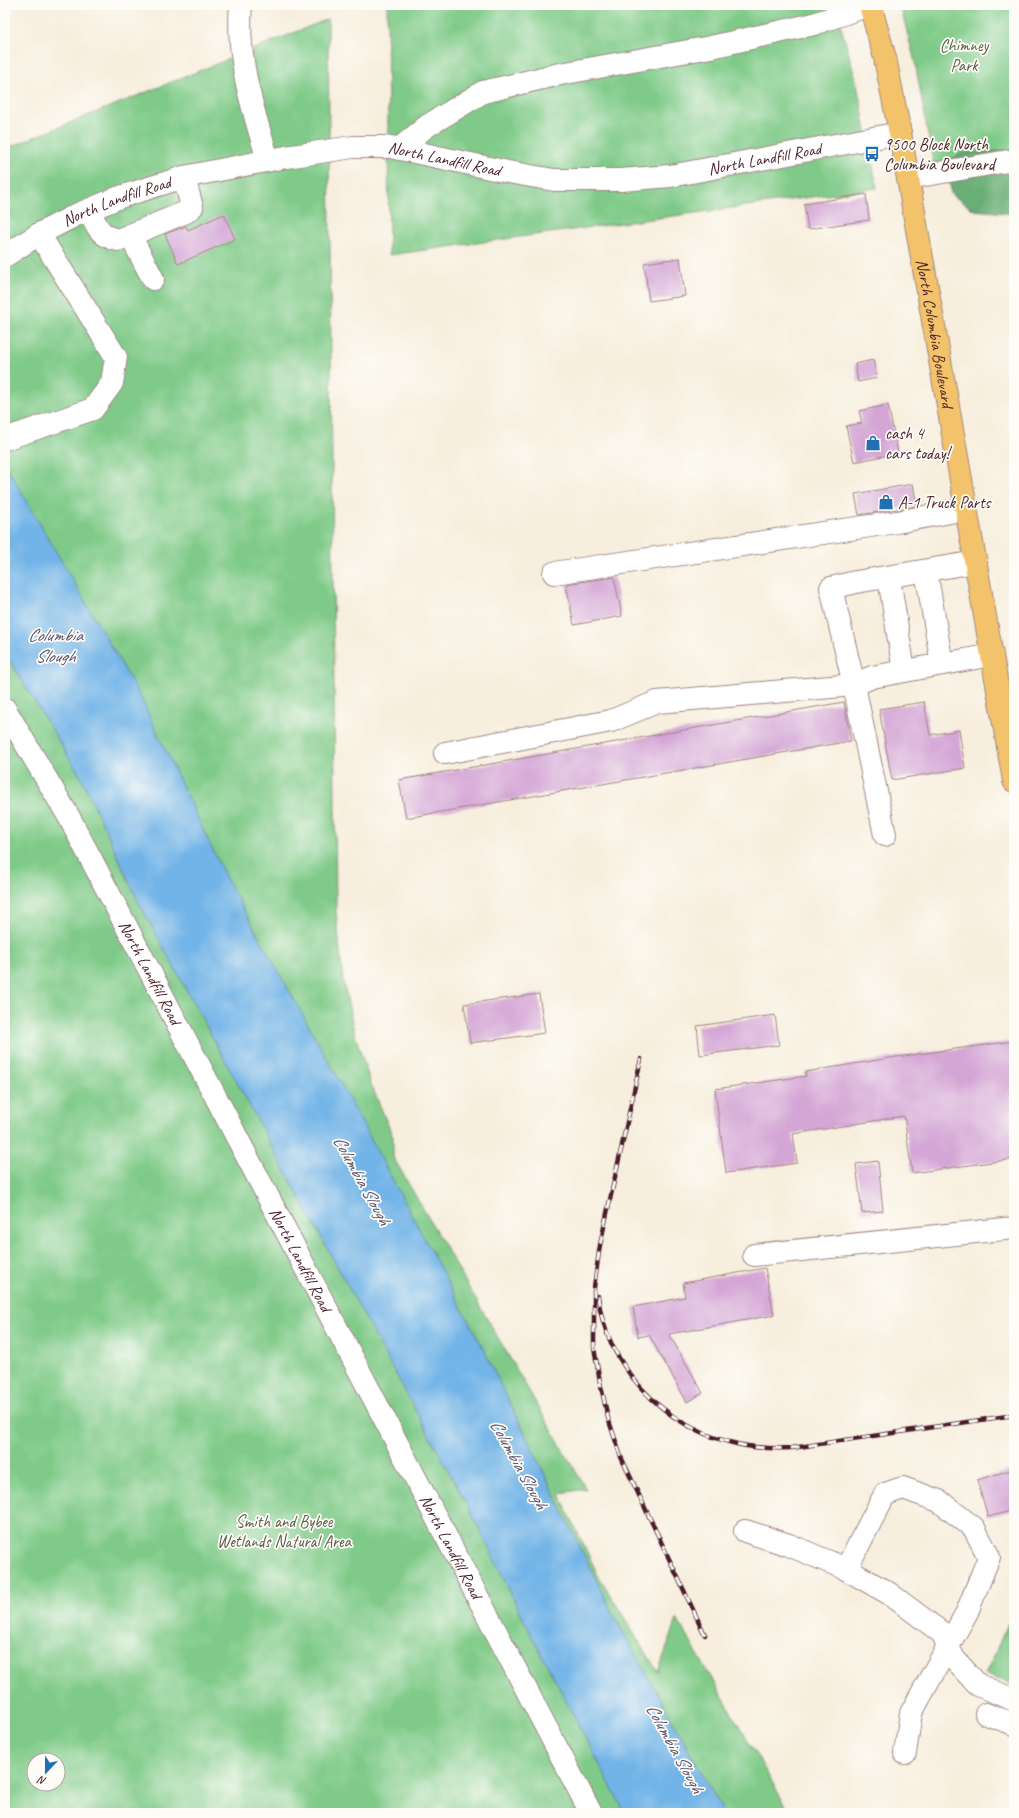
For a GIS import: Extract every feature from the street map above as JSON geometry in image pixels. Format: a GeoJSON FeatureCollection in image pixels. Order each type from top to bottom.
{"type":"FeatureCollection","features":[{"type":"Feature","properties":{"kind":"main road","name":"North Columbia Boulevard"},"geometry":{"type":"LineString","coordinates":[[869,5],[885,58],[900,133],[1014,781]]}},
{"type":"Feature","properties":{"kind":"street"},"geometry":{"type":"LineString","coordinates":[[241,5],[240,33],[246,84],[268,160]]}},
{"type":"Feature","properties":{"kind":"street"},"geometry":{"type":"LineString","coordinates":[[399,149],[427,126],[483,92],[560,74],[704,48],[814,24],[869,5]]}},
{"type":"Feature","properties":{"kind":"street","name":"North Landfill Road"},"geometry":{"type":"LineString","coordinates":[[5,256],[39,234],[120,197],[184,177],[268,160],[353,147],[399,149],[554,180],[621,180],[670,176],[900,133]]}},
{"type":"Feature","properties":{"kind":"street"},"geometry":{"type":"LineString","coordinates":[[908,178],[1014,160]]}},
{"type":"Feature","properties":{"kind":"street"},"geometry":{"type":"LineString","coordinates":[[89,210],[101,233],[108,238],[118,240],[186,212],[192,207],[184,177]]}},
{"type":"Feature","properties":{"kind":"street"},"geometry":{"type":"LineString","coordinates":[[5,439],[93,409],[112,383],[116,357],[39,234]]}},
{"type":"Feature","properties":{"kind":"street"},"geometry":{"type":"LineString","coordinates":[[130,235],[152,279]]}},
{"type":"Feature","properties":{"kind":"street"},"geometry":{"type":"LineString","coordinates":[[554,573],[898,522],[966,509]]}},
{"type":"Feature","properties":{"kind":"street"},"geometry":{"type":"LineString","coordinates":[[885,835],[863,681],[831,588],[856,582],[889,578],[976,562]]}},
{"type":"Feature","properties":{"kind":"street"},"geometry":{"type":"LineString","coordinates":[[926,571],[942,664]]}},
{"type":"Feature","properties":{"kind":"street"},"geometry":{"type":"LineString","coordinates":[[889,578],[904,671]]}},
{"type":"Feature","properties":{"kind":"street"},"geometry":{"type":"LineString","coordinates":[[445,753],[611,721],[657,702],[863,681],[904,671],[992,655]]}},
{"type":"Feature","properties":{"kind":"street","name":"North Landfill Road"},"geometry":{"type":"LineString","coordinates":[[5,709],[69,817],[591,1813]]}},
{"type":"Feature","properties":{"kind":"street"},"geometry":{"type":"LineString","coordinates":[[754,1255],[1014,1228]]}},
{"type":"Feature","properties":{"kind":"street"},"geometry":{"type":"LineString","coordinates":[[846,1569],[885,1494],[903,1488],[938,1501],[968,1523],[974,1528],[989,1557],[967,1612],[911,1713],[905,1753]]}},
{"type":"Feature","properties":{"kind":"street"},"geometry":{"type":"LineString","coordinates":[[745,1531],[789,1545],[846,1569],[890,1594],[942,1633],[954,1659],[978,1685],[1014,1700]]}},
{"type":"Feature","properties":{"kind":"street"},"geometry":{"type":"LineString","coordinates":[[986,1714],[1014,1724]]}},
{"type":"Feature","properties":{"kind":"green space"},"geometry":{"type":"Polygon","coordinates":[[[387,5],[835,5],[857,84],[877,188],[389,255],[387,5]]]}},
{"type":"Feature","properties":{"kind":"green space","name":"Chimney Park"},"geometry":{"type":"Polygon","coordinates":[[[900,5],[1014,5],[1014,169],[936,180],[915,62],[900,5]]]}},
{"type":"Feature","properties":{"kind":"green space","name":"Smith and Bybee Wetlands Natural Area"},"geometry":{"type":"Polygon","coordinates":[[[328,19],[336,912],[343,979],[354,1031],[370,1082],[393,1137],[393,1157],[586,1489],[560,1493],[598,1575],[658,1672],[677,1619],[790,1813],[5,1813],[5,149],[328,19]]]}},
{"type":"Feature","properties":{"kind":"green space"},"geometry":{"type":"Polygon","coordinates":[[[1014,150],[1014,214],[974,210],[951,194],[948,164],[960,154],[1014,150]]]}},
{"type":"Feature","properties":{"kind":"green space"},"geometry":{"type":"Polygon","coordinates":[[[1014,1610],[1014,1684],[985,1675],[1014,1610]]]}},
{"type":"Feature","properties":{"kind":"water","name":"Columbia Slough"},"geometry":{"type":"Polygon","coordinates":[[[5,464],[139,694],[226,878],[333,1069],[481,1344],[613,1614],[724,1813],[625,1813],[532,1636],[471,1512],[138,901],[82,779],[5,653],[5,464]]]}},
{"type":"Feature","properties":{"kind":"building"},"geometry":{"type":"Polygon","coordinates":[[[866,194],[869,220],[808,229],[804,204],[866,194]]]}},
{"type":"Feature","properties":{"kind":"building"},"geometry":{"type":"Polygon","coordinates":[[[224,214],[235,239],[178,264],[165,234],[186,226],[188,230],[224,214]]]}},
{"type":"Feature","properties":{"kind":"building"},"geometry":{"type":"Polygon","coordinates":[[[680,258],[685,296],[649,301],[644,263],[680,258]]]}},
{"type":"Feature","properties":{"kind":"building"},"geometry":{"type":"Polygon","coordinates":[[[873,360],[877,378],[858,382],[855,364],[873,360]]]}},
{"type":"Feature","properties":{"kind":"building","name":"cash 4 cars today!"},"geometry":{"type":"Polygon","coordinates":[[[888,405],[898,453],[854,462],[846,426],[862,423],[859,411],[888,405]]]}},
{"type":"Feature","properties":{"kind":"building","name":"A-1 Truck Parts"},"geometry":{"type":"Polygon","coordinates":[[[913,484],[917,506],[859,515],[855,494],[913,484]]]}},
{"type":"Feature","properties":{"kind":"building"},"geometry":{"type":"Polygon","coordinates":[[[614,577],[622,616],[574,625],[566,584],[614,577]]]}},
{"type":"Feature","properties":{"kind":"building"},"geometry":{"type":"Polygon","coordinates":[[[844,702],[851,741],[406,818],[399,780],[844,702]]]}},
{"type":"Feature","properties":{"kind":"building"},"geometry":{"type":"Polygon","coordinates":[[[924,702],[930,735],[959,730],[965,768],[892,780],[879,709],[924,702]]]}},
{"type":"Feature","properties":{"kind":"building"},"geometry":{"type":"Polygon","coordinates":[[[539,994],[545,1033],[470,1043],[464,1004],[539,994]]]}},
{"type":"Feature","properties":{"kind":"building"},"geometry":{"type":"Polygon","coordinates":[[[775,1015],[779,1045],[700,1055],[697,1026],[775,1015]]]}},
{"type":"Feature","properties":{"kind":"building"},"geometry":{"type":"Polygon","coordinates":[[[1014,1041],[1014,1159],[912,1173],[904,1116],[793,1134],[797,1163],[726,1173],[715,1089],[806,1076],[805,1072],[896,1057],[1014,1041]]]}},
{"type":"Feature","properties":{"kind":"building"},"geometry":{"type":"Polygon","coordinates":[[[878,1161],[883,1211],[862,1213],[856,1164],[878,1161]]]}},
{"type":"Feature","properties":{"kind":"building"},"geometry":{"type":"Polygon","coordinates":[[[765,1268],[774,1315],[669,1334],[703,1393],[687,1402],[649,1335],[638,1337],[633,1307],[685,1297],[683,1283],[765,1268]]]}},
{"type":"Feature","properties":{"kind":"building"},"geometry":{"type":"Polygon","coordinates":[[[1014,1469],[1014,1510],[988,1517],[977,1480],[1014,1469]]]}},
{"type":"Feature","properties":{"kind":"railway"},"geometry":{"type":"LineString","coordinates":[[641,1059],[600,1245],[594,1287],[594,1348],[608,1418],[621,1457],[705,1635]]}},
{"type":"Feature","properties":{"kind":"railway"},"geometry":{"type":"LineString","coordinates":[[598,1296],[603,1321],[613,1346],[626,1368],[642,1388],[661,1407],[682,1422],[705,1434],[729,1442],[760,1448],[792,1448],[1014,1415]]}},
{"type":"Feature","properties":{"kind":"place","name":"9500 Block North Columbia Boulevard"},"geometry":{"type":"Point","coordinates":[872,154]}},
{"type":"Feature","properties":{"kind":"place","name":"cash 4 cars today!"},"geometry":{"type":"Point","coordinates":[873,443]}},
{"type":"Feature","properties":{"kind":"place","name":"A-1 Truck Parts"},"geometry":{"type":"Point","coordinates":[886,502]}}]}
